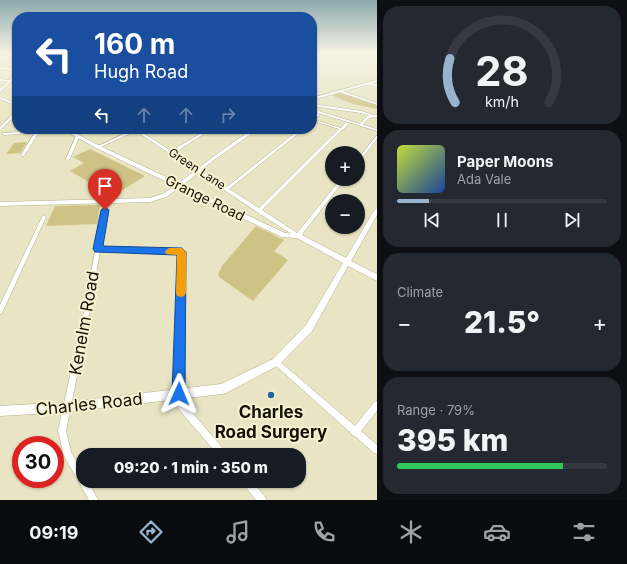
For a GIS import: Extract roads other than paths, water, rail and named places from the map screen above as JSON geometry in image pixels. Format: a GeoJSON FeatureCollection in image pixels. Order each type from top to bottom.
{"type":"FeatureCollection","features":[{"type":"Feature","properties":{"kind":"street"},"geometry":{"type":"LineString","coordinates":[[0,80],[11,81]]}},
{"type":"Feature","properties":{"kind":"street"},"geometry":{"type":"LineString","coordinates":[[0,91],[11,81]]}},
{"type":"Feature","properties":{"kind":"street"},"geometry":{"type":"LineString","coordinates":[[317,98],[377,81]]}},
{"type":"Feature","properties":{"kind":"street"},"geometry":{"type":"LineString","coordinates":[[368,83],[377,86]]}},
{"type":"Feature","properties":{"kind":"street"},"geometry":{"type":"LineString","coordinates":[[340,91],[377,104]]}},
{"type":"Feature","properties":{"kind":"street"},"geometry":{"type":"LineString","coordinates":[[0,98],[12,103]]}},
{"type":"Feature","properties":{"kind":"street"},"geometry":{"type":"LineString","coordinates":[[317,106],[362,112],[377,116]]}},
{"type":"Feature","properties":{"kind":"street"},"geometry":{"type":"LineString","coordinates":[[317,112],[377,130]]}},
{"type":"Feature","properties":{"kind":"street"},"geometry":{"type":"LineString","coordinates":[[361,125],[368,118],[373,116]]}},
{"type":"Feature","properties":{"kind":"street"},"geometry":{"type":"LineString","coordinates":[[0,129],[12,117]]}},
{"type":"Feature","properties":{"kind":"street"},"geometry":{"type":"LineString","coordinates":[[317,122],[342,129]]}},
{"type":"Feature","properties":{"kind":"street"},"geometry":{"type":"LineString","coordinates":[[259,211],[347,123]]}},
{"type":"Feature","properties":{"kind":"street"},"geometry":{"type":"LineString","coordinates":[[4,134],[12,133]]}},
{"type":"Feature","properties":{"kind":"street"},"geometry":{"type":"LineString","coordinates":[[23,154],[36,134]]}},
{"type":"Feature","properties":{"kind":"street","name":"Grange Road"},"geometry":{"type":"LineString","coordinates":[[73,134],[284,235],[298,236],[347,264]]}},
{"type":"Feature","properties":{"kind":"street"},"geometry":{"type":"LineString","coordinates":[[98,147],[128,134]]}},
{"type":"Feature","properties":{"kind":"street","name":"Green Lane"},"geometry":{"type":"LineString","coordinates":[[142,134],[298,236]]}},
{"type":"Feature","properties":{"kind":"street"},"geometry":{"type":"LineString","coordinates":[[171,153],[202,134]]}},
{"type":"Feature","properties":{"kind":"street"},"geometry":{"type":"LineString","coordinates":[[0,204],[150,200],[162,197],[180,186],[198,169],[250,134]]}},
{"type":"Feature","properties":{"kind":"street"},"geometry":{"type":"LineString","coordinates":[[227,189],[296,134]]}},
{"type":"Feature","properties":{"kind":"street"},"geometry":{"type":"LineString","coordinates":[[68,159],[77,137]]}},
{"type":"Feature","properties":{"kind":"street"},"geometry":{"type":"LineString","coordinates":[[365,152],[377,137]]}},
{"type":"Feature","properties":{"kind":"street"},"geometry":{"type":"LineString","coordinates":[[298,236],[337,186]]}},
{"type":"Feature","properties":{"kind":"street","name":"Kenelm Road"},"geometry":{"type":"LineString","coordinates":[[94,500],[67,453],[62,431],[68,407],[105,210]]}},
{"type":"Feature","properties":{"kind":"street","name":"Charles Road"},"geometry":{"type":"LineString","coordinates":[[0,412],[68,407],[222,389],[276,362],[309,328],[377,210]]}},
{"type":"Feature","properties":{"kind":"street"},"geometry":{"type":"LineString","coordinates":[[0,311],[44,218]]}},
{"type":"Feature","properties":{"kind":"street"},"geometry":{"type":"LineString","coordinates":[[98,249],[182,252],[180,404],[217,448]]}},
{"type":"Feature","properties":{"kind":"street"},"geometry":{"type":"LineString","coordinates":[[347,264],[377,278]]}},
{"type":"Feature","properties":{"kind":"street"},"geometry":{"type":"LineString","coordinates":[[276,362],[377,450]]}},
{"type":"Feature","properties":{"kind":"street"},"geometry":{"type":"LineString","coordinates":[[355,432],[377,405]]}},
{"type":"Feature","properties":{"kind":"street"},"geometry":{"type":"LineString","coordinates":[[252,488],[262,500]]}},
{"type":"Feature","properties":{"kind":"place","name":"Charles Road Surgery"},"geometry":{"type":"Point","coordinates":[271,395]}}]}
